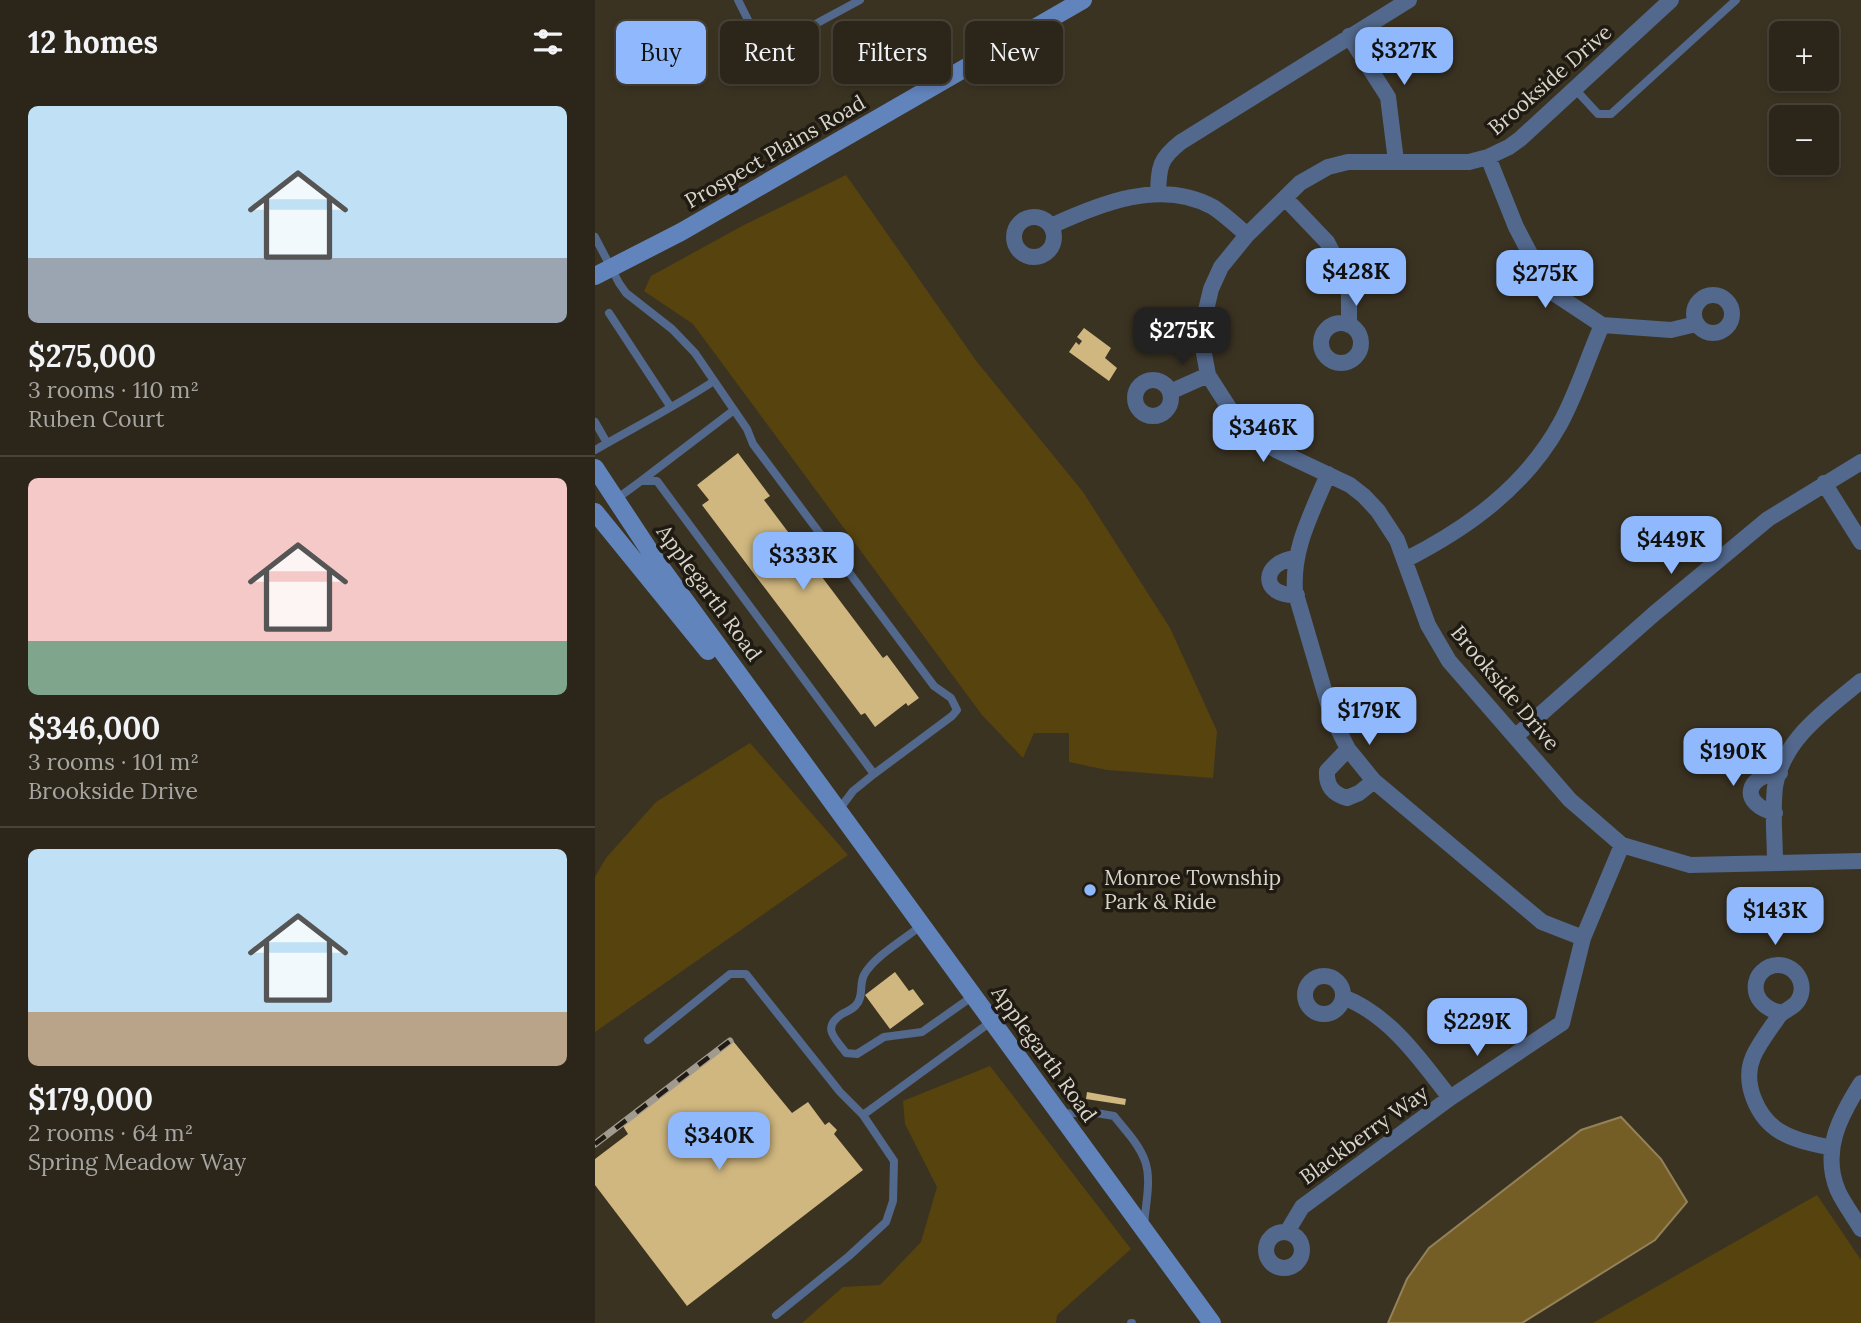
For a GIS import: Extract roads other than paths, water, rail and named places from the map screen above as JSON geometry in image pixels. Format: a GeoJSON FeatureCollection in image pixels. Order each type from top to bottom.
{"type":"FeatureCollection","features":[{"type":"Feature","properties":{"kind":"main road","name":"Prospect Plains Road"},"geometry":{"type":"LineString","coordinates":[[603,272],[681,232],[1083,0]]}},
{"type":"Feature","properties":{"kind":"main road","name":"Applegarth Road"},"geometry":{"type":"LineString","coordinates":[[595,468],[657,562],[1212,1323]]}},
{"type":"Feature","properties":{"kind":"main road","name":"Applegarth Road"},"geometry":{"type":"LineString","coordinates":[[595,512],[838,811]]}},
{"type":"Feature","properties":{"kind":"street"},"geometry":{"type":"LineString","coordinates":[[1158,194],[1159,170],[1165,155],[1181,142],[1409,0]]}},
{"type":"Feature","properties":{"kind":"street","name":"Brookside Drive"},"geometry":{"type":"LineString","coordinates":[[1671,0],[1509,147],[1488,158],[1451,164],[1396,160],[1348,162],[1328,167],[1308,177],[1247,234],[1221,267],[1205,308],[1202,327],[1208,374],[1235,417],[1253,436],[1357,490],[1378,511],[1397,540],[1428,625],[1449,661],[1570,800],[1622,845],[1690,864],[1861,861]]}},
{"type":"Feature","properties":{"kind":"street"},"geometry":{"type":"LineString","coordinates":[[1349,36],[1388,97],[1396,160]]}},
{"type":"Feature","properties":{"kind":"street"},"geometry":{"type":"LineString","coordinates":[[1488,158],[1516,227],[1549,290],[1602,325],[1671,330],[1696,324]]}},
{"type":"Feature","properties":{"kind":"street"},"geometry":{"type":"LineString","coordinates":[[1051,226],[1121,199],[1158,194],[1210,206],[1247,234]]}},
{"type":"Feature","properties":{"kind":"street"},"geometry":{"type":"LineString","coordinates":[[1285,198],[1327,242],[1349,284],[1349,325]]}},
{"type":"Feature","properties":{"kind":"street"},"geometry":{"type":"LineString","coordinates":[[1405,560],[1445,540],[1469,524],[1502,497],[1534,460],[1560,424],[1602,325]]}},
{"type":"Feature","properties":{"kind":"street"},"geometry":{"type":"LineString","coordinates":[[1170,392],[1208,374]]}},
{"type":"Feature","properties":{"kind":"street"},"geometry":{"type":"LineString","coordinates":[[1515,736],[1767,519],[1861,461]]}},
{"type":"Feature","properties":{"kind":"street"},"geometry":{"type":"LineString","coordinates":[[1328,474],[1296,558],[1294,572],[1297,595],[1332,718],[1347,749],[1374,781],[1542,922],[1583,938]]}},
{"type":"Feature","properties":{"kind":"street"},"geometry":{"type":"LineString","coordinates":[[1824,483],[1861,542]]}},
{"type":"Feature","properties":{"kind":"street"},"geometry":{"type":"LineString","coordinates":[[1296,558],[1282,560],[1275,565],[1269,572],[1269,581],[1279,594],[1297,595]]}},
{"type":"Feature","properties":{"kind":"street"},"geometry":{"type":"LineString","coordinates":[[1775,863],[1776,785],[1788,752],[1802,732],[1861,681]]}},
{"type":"Feature","properties":{"kind":"street"},"geometry":{"type":"LineString","coordinates":[[1347,749],[1327,771],[1330,788],[1347,799],[1374,781]]}},
{"type":"Feature","properties":{"kind":"street"},"geometry":{"type":"LineString","coordinates":[[1775,813],[1760,809],[1754,803],[1752,785],[1765,774],[1780,773]]}},
{"type":"Feature","properties":{"kind":"street","name":"Blackberry Way"},"geometry":{"type":"LineString","coordinates":[[1287,1231],[1302,1207],[1450,1098],[1562,1023],[1583,938],[1622,845]]}},
{"type":"Feature","properties":{"kind":"street"},"geometry":{"type":"LineString","coordinates":[[1343,997],[1361,1004],[1411,1047],[1450,1098]]}},
{"type":"Feature","properties":{"kind":"street"},"geometry":{"type":"LineString","coordinates":[[1782,1013],[1753,1057],[1750,1085],[1757,1105],[1768,1122],[1781,1132],[1796,1139],[1832,1148]]}},
{"type":"Feature","properties":{"kind":"street"},"geometry":{"type":"LineString","coordinates":[[1861,1083],[1839,1120],[1832,1148],[1838,1191],[1861,1229]]}},
{"type":"Feature","properties":{"kind":"lane"},"geometry":{"type":"LineString","coordinates":[[738,0],[760,44],[771,48],[860,0]]}},
{"type":"Feature","properties":{"kind":"lane"},"geometry":{"type":"LineString","coordinates":[[1575,89],[1598,114],[1611,114],[1736,0]]}},
{"type":"Feature","properties":{"kind":"lane"},"geometry":{"type":"LineString","coordinates":[[595,237],[603,272],[686,343],[747,429],[753,444],[934,686],[955,704],[957,710],[952,716],[853,791],[838,811]]}},
{"type":"Feature","properties":{"kind":"lane"},"geometry":{"type":"LineString","coordinates":[[609,313],[670,406]]}},
{"type":"Feature","properties":{"kind":"lane"},"geometry":{"type":"LineString","coordinates":[[595,450],[670,406],[686,400],[714,381]]}},
{"type":"Feature","properties":{"kind":"lane"},"geometry":{"type":"LineString","coordinates":[[615,500],[734,410]]}},
{"type":"Feature","properties":{"kind":"lane"},"geometry":{"type":"LineString","coordinates":[[595,422],[607,443]]}},
{"type":"Feature","properties":{"kind":"lane"},"geometry":{"type":"LineString","coordinates":[[642,481],[657,481],[874,774]]}},
{"type":"Feature","properties":{"kind":"lane"},"geometry":{"type":"LineString","coordinates":[[922,925],[870,966],[863,976],[857,1005],[835,1019],[831,1025],[831,1034],[846,1053],[857,1054],[884,1037],[922,1032],[973,996]]}},
{"type":"Feature","properties":{"kind":"lane"},"geometry":{"type":"LineString","coordinates":[[648,1040],[730,974],[746,974],[840,1092],[863,1115],[894,1161],[893,1201],[886,1222],[776,1315]]}},
{"type":"Feature","properties":{"kind":"lane"},"geometry":{"type":"LineString","coordinates":[[863,1115],[992,1021]]}},
{"type":"Feature","properties":{"kind":"lane"},"geometry":{"type":"LineString","coordinates":[[1060,1114],[1090,1112],[1114,1116],[1135,1143],[1146,1162],[1143,1229]]}},
{"type":"Feature","properties":{"kind":"railway"},"geometry":{"type":"LineString","coordinates":[[595,1144],[730,1041]]}},
{"type":"Feature","properties":{"kind":"place","name":"Monroe Township Park & Ride"},"geometry":{"type":"Point","coordinates":[1090,890]}}]}
